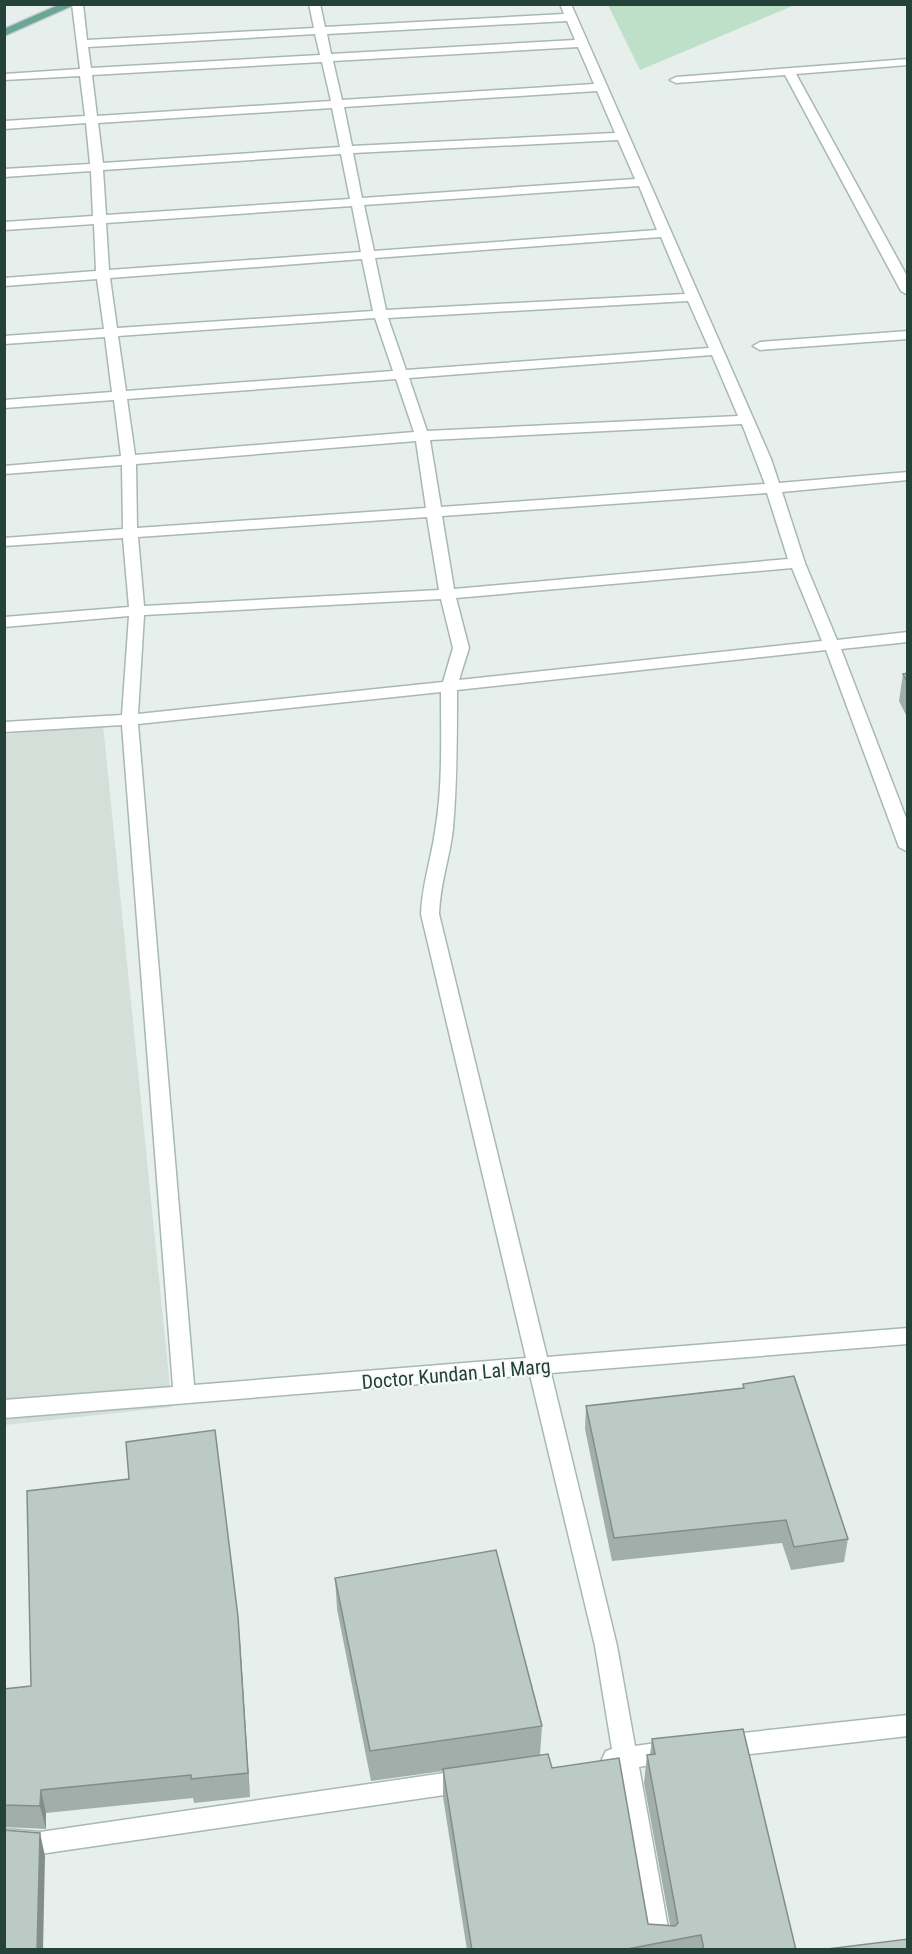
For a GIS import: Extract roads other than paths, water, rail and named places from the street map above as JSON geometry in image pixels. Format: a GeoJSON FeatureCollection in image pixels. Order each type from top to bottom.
{"type":"FeatureCollection","features":[{"type":"Feature","properties":{"kind":"main road"},"geometry":{"type":"LineString","coordinates":[[4,33],[71,4]]}},
{"type":"Feature","properties":{"kind":"street"},"geometry":{"type":"LineString","coordinates":[[77,4],[92,120],[103,276],[118,396],[129,461],[130,532],[137,611],[130,720],[184,1396]]}},
{"type":"Feature","properties":{"kind":"street"},"geometry":{"type":"LineString","coordinates":[[314,4],[319,31],[328,59],[380,314],[422,436],[447,594],[461,648],[449,687],[449,763],[444,831],[431,886],[430,915],[606,1646],[660,1950]]}},
{"type":"Feature","properties":{"kind":"street"},"geometry":{"type":"LineString","coordinates":[[565,4],[645,182],[747,420],[773,488],[797,563],[838,660],[908,847]]}},
{"type":"Feature","properties":{"kind":"street"},"geometry":{"type":"LineString","coordinates":[[81,44],[571,17]]}},
{"type":"Feature","properties":{"kind":"street"},"geometry":{"type":"LineString","coordinates":[[4,77],[582,43]]}},
{"type":"Feature","properties":{"kind":"street"},"geometry":{"type":"LineString","coordinates":[[676,80],[908,62]]}},
{"type":"Feature","properties":{"kind":"street"},"geometry":{"type":"LineString","coordinates":[[789,72],[908,291]]}},
{"type":"Feature","properties":{"kind":"street"},"geometry":{"type":"LineString","coordinates":[[4,124],[602,87]]}},
{"type":"Feature","properties":{"kind":"street"},"geometry":{"type":"LineString","coordinates":[[4,173],[347,150],[623,136]]}},
{"type":"Feature","properties":{"kind":"street"},"geometry":{"type":"LineString","coordinates":[[4,226],[645,182]]}},
{"type":"Feature","properties":{"kind":"street"},"geometry":{"type":"LineString","coordinates":[[4,282],[666,233]]}},
{"type":"Feature","properties":{"kind":"street"},"geometry":{"type":"LineString","coordinates":[[4,340],[380,314],[693,297]]}},
{"type":"Feature","properties":{"kind":"street"},"geometry":{"type":"LineString","coordinates":[[760,346],[908,335]]}},
{"type":"Feature","properties":{"kind":"street"},"geometry":{"type":"LineString","coordinates":[[4,404],[717,351]]}},
{"type":"Feature","properties":{"kind":"street"},"geometry":{"type":"LineString","coordinates":[[4,470],[422,436],[747,420]]}},
{"type":"Feature","properties":{"kind":"street"},"geometry":{"type":"LineString","coordinates":[[4,542],[773,488],[908,476]]}},
{"type":"Feature","properties":{"kind":"street"},"geometry":{"type":"LineString","coordinates":[[4,622],[137,611],[447,594],[797,563]]}},
{"type":"Feature","properties":{"kind":"street"},"geometry":{"type":"LineString","coordinates":[[4,727],[130,720],[908,637]]}},
{"type":"Feature","properties":{"kind":"street","name":"Doctor Kundan Lal Marg"},"geometry":{"type":"LineString","coordinates":[[4,1409],[908,1336]]}},
{"type":"Feature","properties":{"kind":"street"},"geometry":{"type":"LineString","coordinates":[[591,1762],[908,1725]]}},
{"type":"Feature","properties":{"kind":"street"},"geometry":{"type":"LineString","coordinates":[[4,1840],[40,1843],[485,1778]]}}]}
